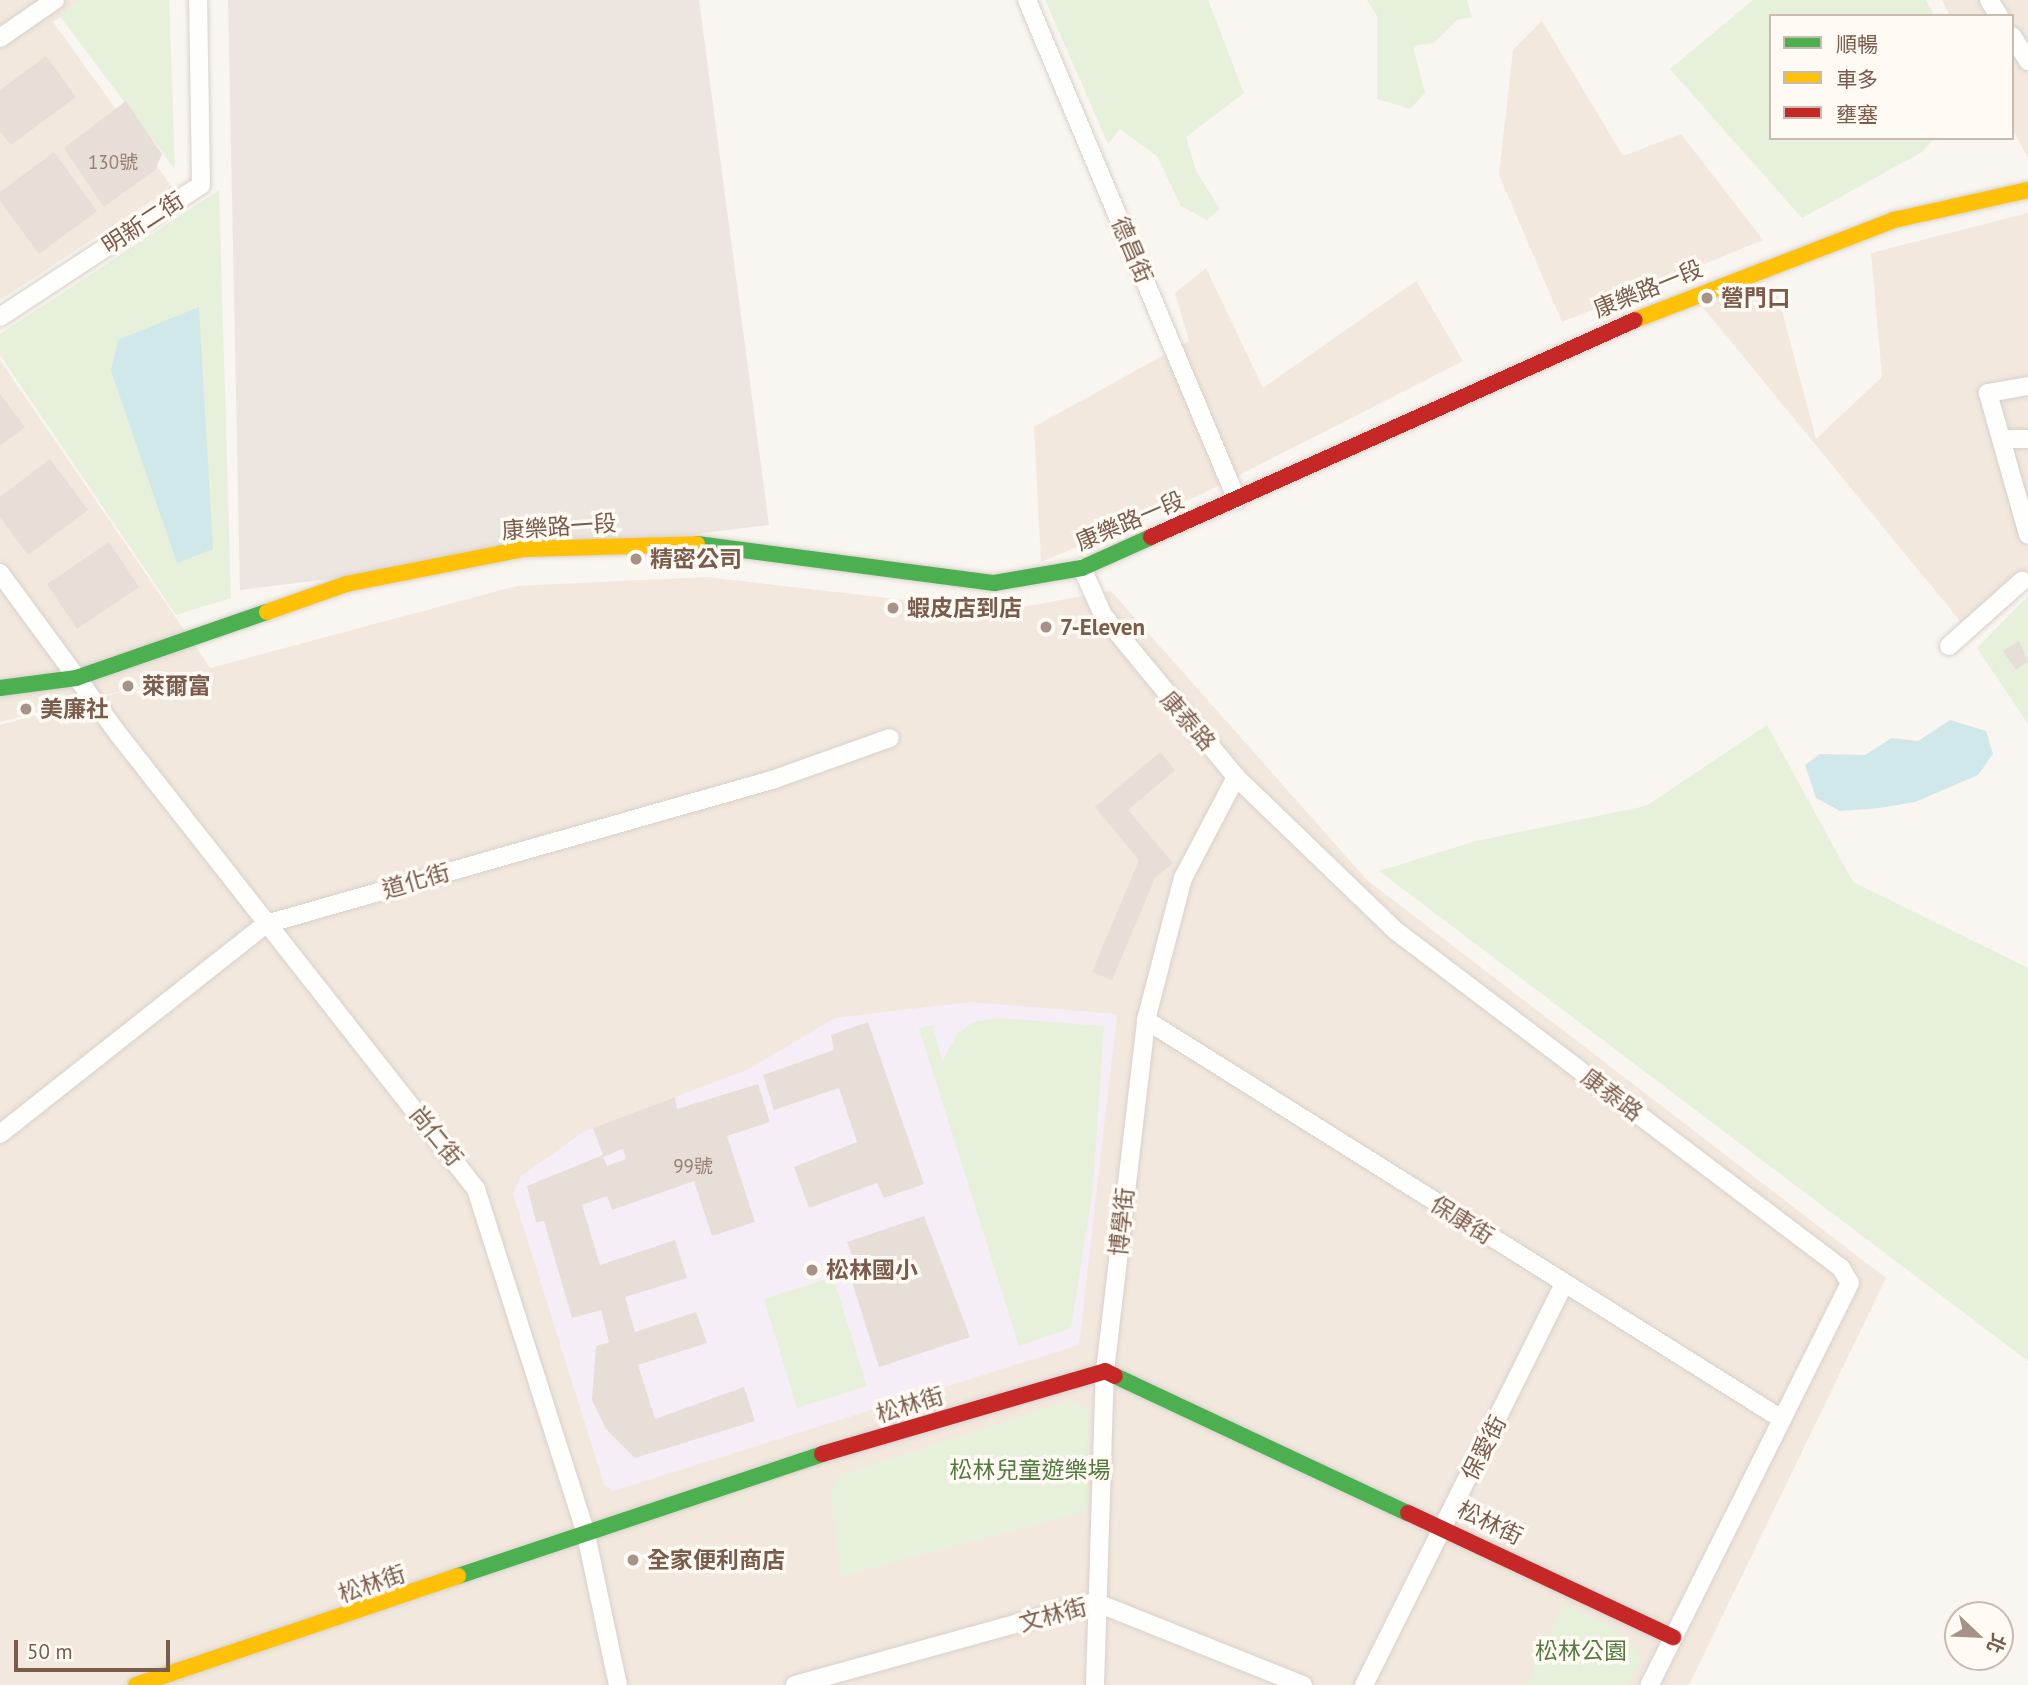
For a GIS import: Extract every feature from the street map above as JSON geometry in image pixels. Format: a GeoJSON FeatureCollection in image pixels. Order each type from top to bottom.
{"type":"FeatureCollection","features":[{"type":"Feature","properties":{"kind":"street"},"geometry":{"type":"LineString","coordinates":[[0,38],[55,0]]}},
{"type":"Feature","properties":{"kind":"street","name":"明新二街"},"geometry":{"type":"LineString","coordinates":[[0,317],[201,185],[198,0]]}},
{"type":"Feature","properties":{"kind":"street","name":"德昌街"},"geometry":{"type":"LineString","coordinates":[[1027,0],[1237,500]]}},
{"type":"Feature","properties":{"kind":"street"},"geometry":{"type":"LineString","coordinates":[[2014,39],[2028,61]]}},
{"type":"Feature","properties":{"kind":"street","name":"康樂路一段"},"geometry":{"type":"LineString","coordinates":[[0,688],[76,678],[346,584],[523,549],[709,544],[852,568],[994,583],[1082,568],[1237,500],[1569,345],[1780,261],[1894,220],[2028,190]]}},
{"type":"Feature","properties":{"kind":"street"},"geometry":{"type":"LineString","coordinates":[[2028,386],[1988,393],[2028,534]]}},
{"type":"Feature","properties":{"kind":"street"},"geometry":{"type":"LineString","coordinates":[[2001,439],[2028,439]]}},
{"type":"Feature","properties":{"kind":"street","name":"康泰路"},"geometry":{"type":"LineString","coordinates":[[1082,568],[1103,615],[1236,777],[1395,931],[1841,1268],[1850,1283],[1780,1418],[1650,1685]]}},
{"type":"Feature","properties":{"kind":"street","name":"尚仁街"},"geometry":{"type":"LineString","coordinates":[[0,573],[76,678],[266,924],[476,1189],[585,1530],[618,1685]]}},
{"type":"Feature","properties":{"kind":"street"},"geometry":{"type":"LineString","coordinates":[[1949,646],[2022,581]]}},
{"type":"Feature","properties":{"kind":"street","name":"道化街"},"geometry":{"type":"LineString","coordinates":[[0,1134],[266,924],[772,780],[890,738]]}},
{"type":"Feature","properties":{"kind":"street","name":"博學街"},"geometry":{"type":"LineString","coordinates":[[1095,1685],[1095,1602],[1105,1371],[1146,1020],[1183,878],[1236,777]]}},
{"type":"Feature","properties":{"kind":"street","name":"保康街"},"geometry":{"type":"LineString","coordinates":[[1146,1020],[1780,1418]]}},
{"type":"Feature","properties":{"kind":"street","name":"保愛街"},"geometry":{"type":"LineString","coordinates":[[1364,1685],[1563,1284]]}},
{"type":"Feature","properties":{"kind":"street","name":"松林街"},"geometry":{"type":"LineString","coordinates":[[136,1685],[384,1605],[585,1530],[1105,1371],[1444,1526],[1673,1637]]}},
{"type":"Feature","properties":{"kind":"street","name":"文林街"},"geometry":{"type":"LineString","coordinates":[[795,1685],[1095,1602],[1303,1685]]}},
{"type":"Feature","properties":{"kind":"shaded area"},"geometry":{"type":"Polygon","coordinates":[[[0,0],[89,0],[53,22],[172,187],[0,300],[0,0]]]}},
{"type":"Feature","properties":{"kind":"shaded area"},"geometry":{"type":"Polygon","coordinates":[[[228,0],[699,0],[769,525],[240,590],[228,0]]]}},
{"type":"Feature","properties":{"kind":"shaded area"},"geometry":{"type":"Polygon","coordinates":[[[1942,0],[2028,0],[2028,158],[2014,133],[2014,14],[1949,14],[1942,0]]]}},
{"type":"Feature","properties":{"kind":"shaded area"},"geometry":{"type":"Polygon","coordinates":[[[1542,21],[1623,156],[1681,134],[1763,240],[1562,322],[1499,175],[1513,50],[1542,21]]]}},
{"type":"Feature","properties":{"kind":"shaded area"},"geometry":{"type":"Polygon","coordinates":[[[2028,213],[2028,588],[1974,638],[1701,305],[1775,285],[1816,439],[1882,377],[1871,253],[2028,213]]]}},
{"type":"Feature","properties":{"kind":"shaded area"},"geometry":{"type":"Polygon","coordinates":[[[1206,268],[1263,388],[1416,281],[1463,361],[1202,494],[1041,562],[1034,427],[1189,341],[1175,293],[1206,268]]]}},
{"type":"Feature","properties":{"kind":"shaded area"},"geometry":{"type":"Polygon","coordinates":[[[0,360],[210,668],[517,586],[707,577],[999,611],[1111,591],[1367,880],[1886,1278],[1689,1685],[0,1685],[0,725],[181,676],[0,722],[0,360]]]}},
{"type":"Feature","properties":{"kind":"shaded area","name":"松林國小"},"geometry":{"type":"Polygon","coordinates":[[[970,1002],[1117,1014],[1079,1345],[613,1491],[604,1484],[513,1194],[521,1176],[585,1131],[749,1069],[835,1018],[970,1002]]]}},
{"type":"Feature","properties":{"kind":"green space"},"geometry":{"type":"Polygon","coordinates":[[[80,0],[169,0],[175,169],[59,15],[80,0]]]}},
{"type":"Feature","properties":{"kind":"green space"},"geometry":{"type":"Polygon","coordinates":[[[1045,0],[1208,0],[1244,93],[1186,137],[1196,171],[1220,209],[1207,220],[1181,206],[1157,156],[1120,129],[1108,144],[1045,0]]]}},
{"type":"Feature","properties":{"kind":"green space"},"geometry":{"type":"Polygon","coordinates":[[[1367,0],[1467,0],[1472,17],[1457,20],[1434,43],[1413,46],[1425,93],[1410,109],[1377,99],[1377,16],[1367,0]]]}},
{"type":"Feature","properties":{"kind":"green space"},"geometry":{"type":"Polygon","coordinates":[[[1753,0],[1926,0],[1934,14],[1769,14],[1769,140],[1933,140],[1922,152],[1802,218],[1670,69],[1753,0]]]}},
{"type":"Feature","properties":{"kind":"green space"},"geometry":{"type":"Polygon","coordinates":[[[219,190],[231,598],[176,615],[0,355],[0,334],[219,190]]]}},
{"type":"Feature","properties":{"kind":"green space"},"geometry":{"type":"Polygon","coordinates":[[[2028,596],[2028,724],[1977,648],[2028,596]]]}},
{"type":"Feature","properties":{"kind":"green space"},"geometry":{"type":"Polygon","coordinates":[[[1767,725],[1853,882],[2028,968],[2028,1361],[1379,871],[1476,841],[1646,806],[1767,725]]]}},
{"type":"Feature","properties":{"kind":"green space"},"geometry":{"type":"Polygon","coordinates":[[[998,1018],[1104,1026],[1093,1188],[1071,1328],[1019,1346],[919,1028],[933,1025],[942,1062],[957,1034],[973,1022],[998,1018]]]}},
{"type":"Feature","properties":{"kind":"green space"},"geometry":{"type":"Polygon","coordinates":[[[833,1277],[867,1386],[797,1408],[764,1299],[833,1277]]]}},
{"type":"Feature","properties":{"kind":"green space","name":"松林兒童遊樂場"},"geometry":{"type":"Polygon","coordinates":[[[1072,1400],[1088,1411],[1087,1511],[841,1576],[831,1495],[840,1475],[1072,1400]]]}},
{"type":"Feature","properties":{"kind":"green space","name":"松林公園"},"geometry":{"type":"Polygon","coordinates":[[[1563,1604],[1618,1630],[1637,1650],[1640,1663],[1629,1685],[1526,1685],[1563,1604]]]}},
{"type":"Feature","properties":{"kind":"water"},"geometry":{"type":"Polygon","coordinates":[[[199,307],[213,549],[177,563],[111,371],[118,340],[199,307]]]}},
{"type":"Feature","properties":{"kind":"water"},"geometry":{"type":"Polygon","coordinates":[[[1950,720],[1986,731],[1993,754],[1978,775],[1915,802],[1880,808],[1840,811],[1816,798],[1805,765],[1820,754],[1865,755],[1892,738],[1918,741],[1950,720]]]}},
{"type":"Feature","properties":{"kind":"building"},"geometry":{"type":"Polygon","coordinates":[[[46,56],[76,97],[11,145],[0,131],[0,90],[46,56]]]}},
{"type":"Feature","properties":{"kind":"building"},"geometry":{"type":"Polygon","coordinates":[[[126,101],[162,154],[155,170],[104,207],[64,148],[126,101]]]}},
{"type":"Feature","properties":{"kind":"building"},"geometry":{"type":"Polygon","coordinates":[[[54,152],[97,211],[39,254],[0,201],[0,192],[54,152]]]}},
{"type":"Feature","properties":{"kind":"building"},"geometry":{"type":"Polygon","coordinates":[[[0,394],[25,427],[0,446],[0,394]]]}},
{"type":"Feature","properties":{"kind":"building"},"geometry":{"type":"Polygon","coordinates":[[[50,459],[88,510],[28,555],[0,517],[0,497],[50,459]]]}},
{"type":"Feature","properties":{"kind":"building"},"geometry":{"type":"Polygon","coordinates":[[[109,542],[139,587],[77,629],[47,584],[109,542]]]}},
{"type":"Feature","properties":{"kind":"building"},"geometry":{"type":"Polygon","coordinates":[[[2019,641],[2028,661],[2016,670],[2003,651],[2019,641]]]}},
{"type":"Feature","properties":{"kind":"building"},"geometry":{"type":"Polygon","coordinates":[[[1160,752],[1175,770],[1128,810],[1173,863],[1155,878],[1112,980],[1092,972],[1139,860],[1095,807],[1160,752]]]}},
{"type":"Feature","properties":{"kind":"building"},"geometry":{"type":"Polygon","coordinates":[[[868,1022],[924,1184],[884,1198],[877,1183],[809,1208],[794,1167],[857,1142],[839,1088],[774,1110],[763,1075],[834,1050],[831,1035],[868,1022]]]}},
{"type":"Feature","properties":{"kind":"building"},"geometry":{"type":"Polygon","coordinates":[[[758,1084],[770,1122],[727,1136],[755,1222],[712,1236],[694,1181],[612,1210],[607,1196],[582,1205],[600,1265],[675,1240],[687,1278],[625,1297],[635,1332],[696,1312],[707,1343],[638,1365],[655,1419],[744,1387],[755,1421],[635,1458],[606,1429],[592,1400],[596,1346],[609,1342],[601,1310],[572,1318],[544,1221],[536,1222],[527,1186],[603,1155],[593,1128],[675,1097],[677,1109],[758,1084]],[[623,1149],[603,1157],[607,1166],[626,1159],[623,1149]]]}},
{"type":"Feature","properties":{"kind":"building"},"geometry":{"type":"Polygon","coordinates":[[[924,1216],[970,1337],[879,1367],[846,1263],[854,1260],[847,1242],[924,1216]]]}},
{"type":"Feature","properties":{"kind":"traffic: fast"},"geometry":{"type":"LineString","coordinates":[[697,544],[994,583],[1082,568],[1151,537]]}},
{"type":"Feature","properties":{"kind":"traffic: fast"},"geometry":{"type":"LineString","coordinates":[[0,688],[76,678],[267,612]]}},
{"type":"Feature","properties":{"kind":"traffic: fast"},"geometry":{"type":"LineString","coordinates":[[1115,1376],[1408,1513]]}},
{"type":"Feature","properties":{"kind":"traffic: fast"},"geometry":{"type":"LineString","coordinates":[[458,1576],[822,1454]]}},
{"type":"Feature","properties":{"kind":"traffic: slow"},"geometry":{"type":"LineString","coordinates":[[1635,320],[1894,220],[2028,190]]}},
{"type":"Feature","properties":{"kind":"traffic: slow"},"geometry":{"type":"LineString","coordinates":[[267,612],[346,584],[523,549],[697,544]]}},
{"type":"Feature","properties":{"kind":"traffic: slow"},"geometry":{"type":"LineString","coordinates":[[136,1685],[458,1576]]}},
{"type":"Feature","properties":{"kind":"traffic: jam"},"geometry":{"type":"LineString","coordinates":[[1151,537],[1635,320]]}},
{"type":"Feature","properties":{"kind":"traffic: jam"},"geometry":{"type":"LineString","coordinates":[[822,1454],[1105,1371],[1115,1376]]}},
{"type":"Feature","properties":{"kind":"traffic: jam"},"geometry":{"type":"LineString","coordinates":[[1408,1513],[1673,1637]]}},
{"type":"Feature","properties":{"kind":"place","name":"營門口"},"geometry":{"type":"Point","coordinates":[1707,298]}},
{"type":"Feature","properties":{"kind":"place","name":"精密公司"},"geometry":{"type":"Point","coordinates":[636,559]}},
{"type":"Feature","properties":{"kind":"place","name":"蝦皮店到店"},"geometry":{"type":"Point","coordinates":[893,608]}},
{"type":"Feature","properties":{"kind":"place","name":"7-Eleven"},"geometry":{"type":"Point","coordinates":[1046,627]}},
{"type":"Feature","properties":{"kind":"place","name":"萊爾富"},"geometry":{"type":"Point","coordinates":[128,686]}},
{"type":"Feature","properties":{"kind":"place","name":"美廉社"},"geometry":{"type":"Point","coordinates":[26,709]}},
{"type":"Feature","properties":{"kind":"place","name":"松林國小"},"geometry":{"type":"Point","coordinates":[812,1270]}},
{"type":"Feature","properties":{"kind":"place","name":"全家便利商店"},"geometry":{"type":"Point","coordinates":[633,1560]}}]}
